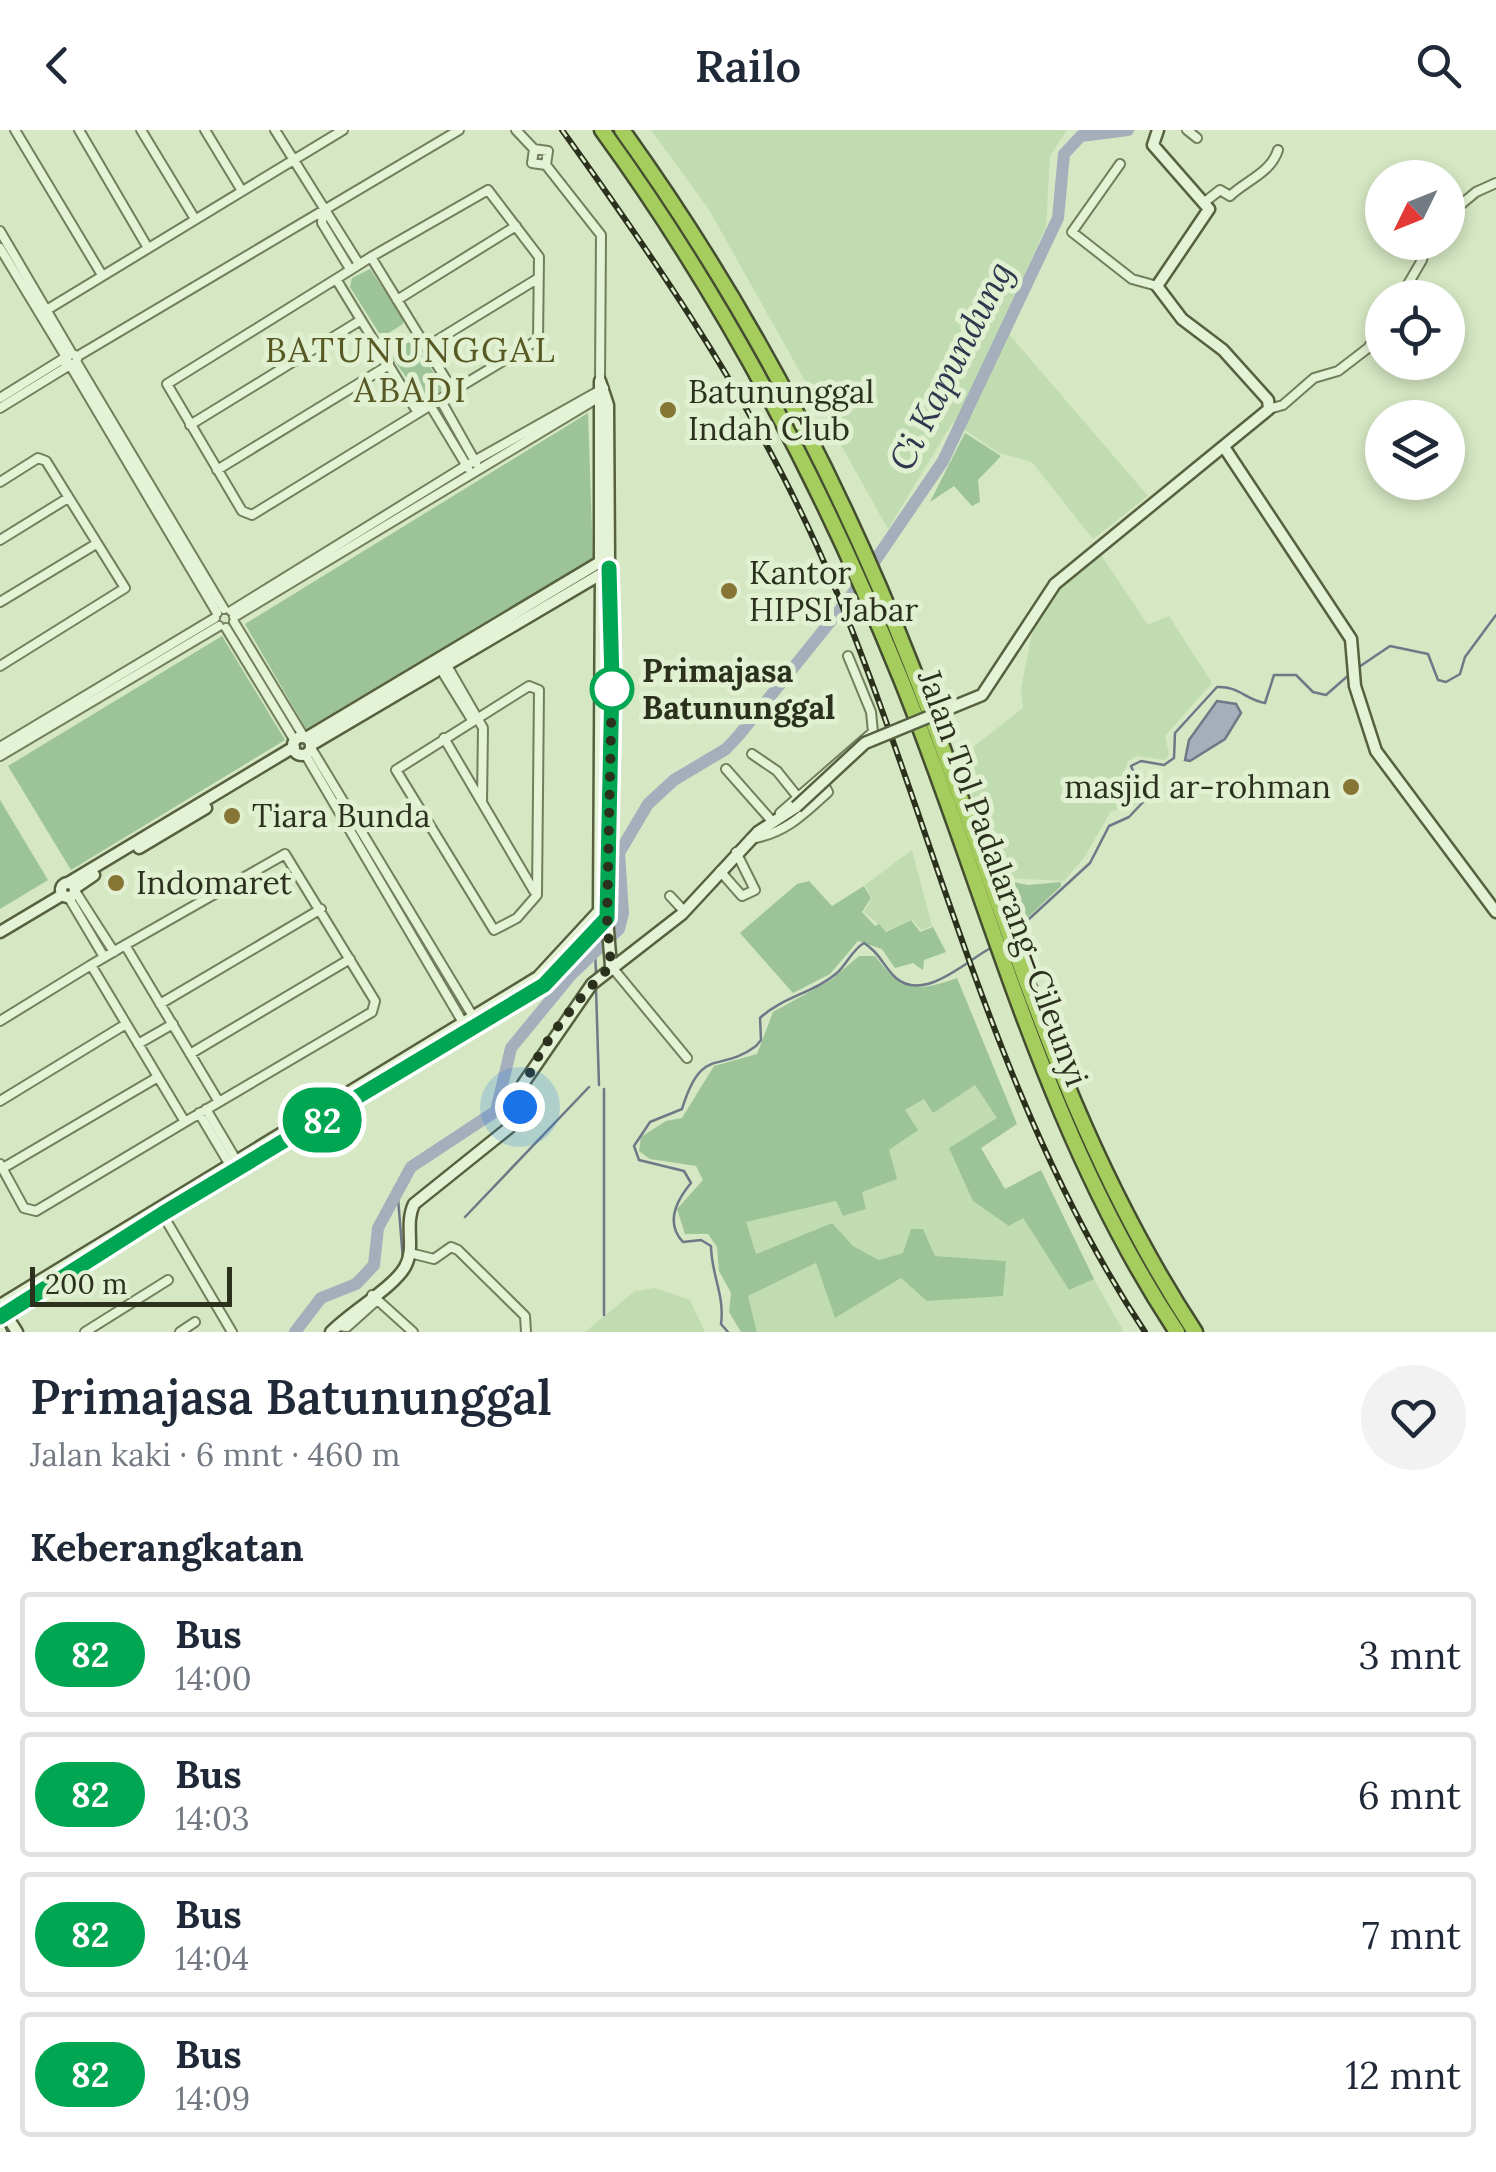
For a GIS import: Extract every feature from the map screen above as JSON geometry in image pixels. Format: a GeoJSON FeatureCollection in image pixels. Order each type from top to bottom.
{"type":"FeatureCollection","features":[{"type":"Feature","properties":{"kind":"highway","name":"Jalan Tol Padalarang–Cileunyi"},"geometry":{"type":"LineString","coordinates":[[602,130],[693,264],[742,347],[850,561],[902,680],[1013,994],[1083,1167],[1177,1332]]}},
{"type":"Feature","properties":{"kind":"highway","name":"Jalan Tol Padalarang–Cileunyi"},"geometry":{"type":"LineString","coordinates":[[625,130],[757,344],[862,550],[912,666],[1072,1105],[1120,1207],[1195,1332]]}},
{"type":"Feature","properties":{"kind":"street"},"geometry":{"type":"LineString","coordinates":[[15,130],[102,275]]}},
{"type":"Feature","properties":{"kind":"street"},"geometry":{"type":"LineString","coordinates":[[79,130],[148,248]]}},
{"type":"Feature","properties":{"kind":"street"},"geometry":{"type":"LineString","coordinates":[[141,130],[194,220]]}},
{"type":"Feature","properties":{"kind":"street"},"geometry":{"type":"LineString","coordinates":[[205,130],[242,191]]}},
{"type":"Feature","properties":{"kind":"street"},"geometry":{"type":"LineString","coordinates":[[274,130],[323,211],[322,223],[355,267]]}},
{"type":"Feature","properties":{"kind":"street"},"geometry":{"type":"LineString","coordinates":[[0,398],[458,130]]}},
{"type":"Feature","properties":{"kind":"street"},"geometry":{"type":"LineString","coordinates":[[1157,286],[1208,209],[1206,201],[1153,146],[1158,130]]}},
{"type":"Feature","properties":{"kind":"street"},"geometry":{"type":"LineString","coordinates":[[1186,130],[1197,138]]}},
{"type":"Feature","properties":{"kind":"street"},"geometry":{"type":"LineString","coordinates":[[43,311],[340,131]]}},
{"type":"Feature","properties":{"kind":"street"},"geometry":{"type":"LineString","coordinates":[[516,131],[534,150],[548,151],[546,165],[601,235],[605,566],[612,682],[605,919],[609,964],[687,1058]]}},
{"type":"Feature","properties":{"kind":"street"},"geometry":{"type":"LineString","coordinates":[[534,150],[532,164],[546,165]]}},
{"type":"Feature","properties":{"kind":"street"},"geometry":{"type":"LineString","coordinates":[[1206,201],[1220,190],[1230,196],[1252,181],[1274,160],[1278,150]]}},
{"type":"Feature","properties":{"kind":"street"},"geometry":{"type":"LineString","coordinates":[[1120,164],[1072,232],[1132,278],[1157,286],[1182,320],[1223,350],[1268,400],[1269,409]]}},
{"type":"Feature","properties":{"kind":"street"},"geometry":{"type":"LineString","coordinates":[[1465,201],[1496,183]]}},
{"type":"Feature","properties":{"kind":"street"},"geometry":{"type":"LineString","coordinates":[[482,191],[492,193],[539,257],[538,340],[252,516],[242,511],[167,384],[355,267],[482,191]]}},
{"type":"Feature","properties":{"kind":"street"},"geometry":{"type":"LineString","coordinates":[[396,300],[516,226]]}},
{"type":"Feature","properties":{"kind":"street"},"geometry":{"type":"LineString","coordinates":[[0,231],[143,483],[470,1023]]}},
{"type":"Feature","properties":{"kind":"street"},"geometry":{"type":"LineString","coordinates":[[0,248],[43,311]]}},
{"type":"Feature","properties":{"kind":"street"},"geometry":{"type":"LineString","coordinates":[[370,257],[453,391]]}},
{"type":"Feature","properties":{"kind":"street"},"geometry":{"type":"LineString","coordinates":[[336,278],[418,413]]}},
{"type":"Feature","properties":{"kind":"street"},"geometry":{"type":"LineString","coordinates":[[426,347],[537,279]]}},
{"type":"Feature","properties":{"kind":"street"},"geometry":{"type":"LineString","coordinates":[[190,425],[362,320]]}},
{"type":"Feature","properties":{"kind":"street"},"geometry":{"type":"LineString","coordinates":[[754,835],[856,750],[982,695],[1055,584],[1269,409],[1283,406],[1314,378],[1342,369],[1365,352]]}},
{"type":"Feature","properties":{"kind":"street"},"geometry":{"type":"LineString","coordinates":[[0,408],[72,359]]}},
{"type":"Feature","properties":{"kind":"street"},"geometry":{"type":"LineString","coordinates":[[217,470],[389,365]]}},
{"type":"Feature","properties":{"kind":"street"},"geometry":{"type":"LineString","coordinates":[[0,756],[601,390]]}},
{"type":"Feature","properties":{"kind":"street"},"geometry":{"type":"LineString","coordinates":[[440,399],[473,466]]}},
{"type":"Feature","properties":{"kind":"street"},"geometry":{"type":"LineString","coordinates":[[430,405],[473,466]]}},
{"type":"Feature","properties":{"kind":"street"},"geometry":{"type":"LineString","coordinates":[[1224,446],[1351,639],[1353,672],[1376,751],[1496,912]]}},
{"type":"Feature","properties":{"kind":"street"},"geometry":{"type":"LineString","coordinates":[[0,482],[42,458],[124,582],[122,593],[0,666]]}},
{"type":"Feature","properties":{"kind":"street"},"geometry":{"type":"LineString","coordinates":[[0,540],[68,498]]}},
{"type":"Feature","properties":{"kind":"street"},"geometry":{"type":"LineString","coordinates":[[0,602],[96,544]]}},
{"type":"Feature","properties":{"kind":"street"},"geometry":{"type":"LineString","coordinates":[[0,932],[605,566]]}},
{"type":"Feature","properties":{"kind":"street"},"geometry":{"type":"LineString","coordinates":[[333,1330],[377,1300],[404,1270],[410,1252],[407,1224],[414,1204],[510,1127],[520,1107],[522,1084],[574,1006],[609,964],[684,912],[736,852],[797,802],[819,776],[874,726],[848,656]]}},
{"type":"Feature","properties":{"kind":"street"},"geometry":{"type":"LineString","coordinates":[[441,663],[484,728],[482,802]]}},
{"type":"Feature","properties":{"kind":"street"},"geometry":{"type":"LineString","coordinates":[[528,686],[538,690],[537,894],[502,930],[490,927],[396,776],[400,766],[444,738],[528,686]]}},
{"type":"Feature","properties":{"kind":"street"},"geometry":{"type":"LineString","coordinates":[[0,746],[90,698]]}},
{"type":"Feature","properties":{"kind":"street"},"geometry":{"type":"LineString","coordinates":[[444,738],[537,894]]}},
{"type":"Feature","properties":{"kind":"street"},"geometry":{"type":"LineString","coordinates":[[752,754],[776,771],[797,802]]}},
{"type":"Feature","properties":{"kind":"street"},"geometry":{"type":"LineString","coordinates":[[726,769],[771,820]]}},
{"type":"Feature","properties":{"kind":"street"},"geometry":{"type":"LineString","coordinates":[[754,835],[771,836],[794,824],[828,792],[819,776]]}},
{"type":"Feature","properties":{"kind":"street"},"geometry":{"type":"LineString","coordinates":[[720,871],[742,896],[756,890],[736,852]]}},
{"type":"Feature","properties":{"kind":"street"},"geometry":{"type":"LineString","coordinates":[[0,1020],[278,854],[286,854],[375,1001],[372,1012],[36,1211],[24,1208],[1,1166],[158,1077]]}},
{"type":"Feature","properties":{"kind":"street"},"geometry":{"type":"LineString","coordinates":[[0,924],[68,890]]}},
{"type":"Feature","properties":{"kind":"street"},"geometry":{"type":"LineString","coordinates":[[68,890],[114,952]]}},
{"type":"Feature","properties":{"kind":"street"},"geometry":{"type":"LineString","coordinates":[[68,890],[104,957]]}},
{"type":"Feature","properties":{"kind":"street"},"geometry":{"type":"LineString","coordinates":[[670,896],[684,912]]}},
{"type":"Feature","properties":{"kind":"street"},"geometry":{"type":"LineString","coordinates":[[160,1004],[320,909]]}},
{"type":"Feature","properties":{"kind":"street"},"geometry":{"type":"LineString","coordinates":[[17,1332],[1,1309],[470,1023],[544,985],[605,919]]}},
{"type":"Feature","properties":{"kind":"street"},"geometry":{"type":"LineString","coordinates":[[125,945],[219,1102]]}},
{"type":"Feature","properties":{"kind":"street"},"geometry":{"type":"LineString","coordinates":[[190,1054],[350,959]]}},
{"type":"Feature","properties":{"kind":"street"},"geometry":{"type":"LineString","coordinates":[[91,965],[184,1122]]}},
{"type":"Feature","properties":{"kind":"street"},"geometry":{"type":"LineString","coordinates":[[0,1100],[126,1024]]}},
{"type":"Feature","properties":{"kind":"street"},"geometry":{"type":"LineString","coordinates":[[138,1044],[172,1024]]}},
{"type":"Feature","properties":{"kind":"street"},"geometry":{"type":"LineString","coordinates":[[203,1111],[235,1165]]}},
{"type":"Feature","properties":{"kind":"street"},"geometry":{"type":"LineString","coordinates":[[160,1210],[232,1332]]}},
{"type":"Feature","properties":{"kind":"street"},"geometry":{"type":"LineString","coordinates":[[410,1252],[434,1258],[448,1248],[458,1250],[525,1316],[526,1332]]}},
{"type":"Feature","properties":{"kind":"street"},"geometry":{"type":"LineString","coordinates":[[85,1332],[168,1280]]}},
{"type":"Feature","properties":{"kind":"street"},"geometry":{"type":"LineString","coordinates":[[377,1300],[406,1330]]}},
{"type":"Feature","properties":{"kind":"street"},"geometry":{"type":"LineString","coordinates":[[180,1332],[195,1322]]}},
{"type":"Feature","properties":{"kind":"green space"},"geometry":{"type":"Polygon","coordinates":[[[651,130],[1067,130],[1050,156],[1046,227],[1001,325],[1148,496],[1093,539],[1032,462],[999,453],[953,422],[888,529],[708,208],[651,130]]]}},
{"type":"Feature","properties":{"kind":"green space"},"geometry":{"type":"Polygon","coordinates":[[[370,269],[403,318],[403,324],[387,334],[379,333],[350,287],[352,278],[370,269]]]}},
{"type":"Feature","properties":{"kind":"green space"},"geometry":{"type":"Polygon","coordinates":[[[409,342],[417,345],[442,387],[440,394],[424,402],[393,359],[394,351],[409,342]]]}},
{"type":"Feature","properties":{"kind":"green space"},"geometry":{"type":"Polygon","coordinates":[[[588,413],[593,559],[306,729],[245,624],[588,413]]]}},
{"type":"Feature","properties":{"kind":"green space"},"geometry":{"type":"Polygon","coordinates":[[[965,433],[1001,456],[978,480],[980,502],[972,506],[954,486],[930,502],[965,433]]]}},
{"type":"Feature","properties":{"kind":"green space"},"geometry":{"type":"Polygon","coordinates":[[[1101,555],[1148,625],[1169,616],[1212,683],[1165,736],[1169,754],[1165,760],[1137,756],[1128,761],[1124,772],[1138,801],[1133,807],[1111,811],[1084,858],[1064,881],[1005,878],[958,759],[1023,708],[1021,689],[1033,628],[1051,595],[1101,555]]]}},
{"type":"Feature","properties":{"kind":"green space"},"geometry":{"type":"Polygon","coordinates":[[[222,636],[285,740],[71,870],[8,766],[222,636]]]}},
{"type":"Feature","properties":{"kind":"green space"},"geometry":{"type":"Polygon","coordinates":[[[0,800],[48,880],[0,909],[0,800]]]}},
{"type":"Feature","properties":{"kind":"green space"},"geometry":{"type":"Polygon","coordinates":[[[912,850],[932,926],[921,930],[912,919],[886,931],[864,912],[872,898],[865,885],[912,850]]]}},
{"type":"Feature","properties":{"kind":"green space"},"geometry":{"type":"Polygon","coordinates":[[[1005,880],[1028,885],[1061,882],[1061,886],[1021,924],[1005,880]]]}},
{"type":"Feature","properties":{"kind":"green space"},"geometry":{"type":"Polygon","coordinates":[[[809,881],[832,906],[864,886],[871,898],[862,912],[875,926],[879,924],[886,932],[911,920],[920,932],[933,927],[946,952],[924,960],[923,970],[913,963],[895,968],[882,949],[858,941],[830,974],[793,993],[740,933],[797,884],[809,881]]]}},
{"type":"Feature","properties":{"kind":"green space"},"geometry":{"type":"Polygon","coordinates":[[[859,956],[875,956],[893,976],[911,986],[931,986],[957,978],[1017,1124],[981,1148],[1005,1189],[1041,1170],[1094,1279],[1069,1290],[1023,1218],[1009,1226],[973,1201],[949,1148],[997,1118],[975,1085],[933,1113],[924,1099],[905,1110],[918,1130],[889,1150],[897,1179],[862,1192],[866,1209],[843,1216],[836,1201],[746,1222],[756,1254],[832,1223],[853,1246],[879,1260],[903,1253],[911,1229],[923,1229],[935,1256],[1006,1261],[1003,1296],[927,1301],[901,1278],[835,1318],[816,1263],[748,1296],[757,1332],[741,1332],[729,1312],[731,1293],[719,1271],[717,1247],[708,1234],[685,1234],[677,1209],[703,1180],[696,1166],[650,1159],[639,1151],[641,1137],[666,1121],[682,1118],[714,1066],[757,1054],[773,1012],[831,980],[859,956]]]}},
{"type":"Feature","properties":{"kind":"green space"},"geometry":{"type":"Polygon","coordinates":[[[975,1085],[998,1118],[949,1148],[1022,1217],[1069,1290],[1094,1279],[1124,1332],[757,1332],[748,1296],[816,1263],[835,1318],[901,1278],[1005,1261],[935,1256],[923,1229],[911,1229],[904,1253],[879,1260],[853,1246],[831,1223],[756,1254],[745,1222],[837,1201],[866,1208],[861,1192],[889,1150],[905,1110],[924,1099],[933,1112],[975,1085]]]}},
{"type":"Feature","properties":{"kind":"green space"},"geometry":{"type":"Polygon","coordinates":[[[655,1288],[690,1300],[705,1332],[585,1332],[635,1291],[655,1288]]]}},
{"type":"Feature","properties":{"kind":"shaded area"},"geometry":{"type":"Polygon","coordinates":[[[1217,701],[1236,704],[1241,713],[1225,739],[1190,761],[1185,760],[1189,740],[1217,701]]]}},
{"type":"Feature","properties":{"kind":"waterway","name":"Ci Kapundung"},"geometry":{"type":"LineString","coordinates":[[295,1332],[321,1298],[356,1284],[374,1265],[378,1228],[411,1167],[496,1111],[511,1048],[571,975],[619,929],[623,913],[619,853],[648,804],[674,780],[726,749],[739,735],[851,596],[943,461],[1058,218],[1064,154],[1081,136],[1128,130]]}},
{"type":"Feature","properties":{"kind":"waterway"},"geometry":{"type":"LineString","coordinates":[[1356,669],[1390,646],[1428,654],[1438,680],[1446,682],[1460,674],[1465,657],[1496,615]]}},
{"type":"Feature","properties":{"kind":"waterway"},"geometry":{"type":"LineString","coordinates":[[1017,930],[1090,863],[1109,826],[1129,817],[1145,800],[1131,766],[1141,761],[1164,765],[1174,758],[1175,733],[1217,687],[1265,703],[1274,675],[1296,675],[1313,692],[1326,695],[1350,674]]}},
{"type":"Feature","properties":{"kind":"waterway"},"geometry":{"type":"LineString","coordinates":[[728,1332],[721,1324],[711,1246],[701,1240],[683,1242],[675,1227],[677,1205],[691,1183],[684,1171],[639,1160],[634,1146],[650,1122],[682,1109],[689,1089],[704,1068],[756,1046],[761,1040],[760,1018],[828,980],[864,943],[896,978],[919,985],[944,977],[989,949]]}},
{"type":"Feature","properties":{"kind":"waterway"},"geometry":{"type":"LineString","coordinates":[[595,951],[596,973]]}},
{"type":"Feature","properties":{"kind":"waterway"},"geometry":{"type":"LineString","coordinates":[[596,988],[599,1085]]}},
{"type":"Feature","properties":{"kind":"waterway"},"geometry":{"type":"LineString","coordinates":[[465,1217],[589,1087]]}},
{"type":"Feature","properties":{"kind":"waterway"},"geometry":{"type":"LineString","coordinates":[[604,1089],[604,1315]]}},
{"type":"Feature","properties":{"kind":"waterway"},"geometry":{"type":"LineString","coordinates":[[398,1198],[403,1260]]}},
{"type":"Feature","properties":{"kind":"railway"},"geometry":{"type":"LineString","coordinates":[[562,130],[712,351],[808,526],[872,682],[1008,1062],[1047,1155],[1093,1245],[1145,1332]]}},
{"type":"Feature","properties":{"kind":"bus line","name":"82"},"geometry":{"type":"LineString","coordinates":[[0,1317],[162,1214],[544,985],[607,918],[612,682],[609,568]]}},
{"type":"Feature","properties":{"kind":"place","name":"Batununggal Indah Club"},"geometry":{"type":"Point","coordinates":[668,410]}},
{"type":"Feature","properties":{"kind":"place","name":"Kantor HIPSI Jabar"},"geometry":{"type":"Point","coordinates":[729,591]}},
{"type":"Feature","properties":{"kind":"place","name":"Primajasa Batununggal"},"geometry":{"type":"Point","coordinates":[612,689]}},
{"type":"Feature","properties":{"kind":"place","name":"masjid ar-rohman"},"geometry":{"type":"Point","coordinates":[1351,787]}},
{"type":"Feature","properties":{"kind":"place","name":"Tiara Bunda"},"geometry":{"type":"Point","coordinates":[232,816]}},
{"type":"Feature","properties":{"kind":"place","name":"Indomaret"},"geometry":{"type":"Point","coordinates":[116,883]}},
{"type":"Feature","properties":{"kind":"district","name":"BATUNUNGGAL ABADI"},"geometry":{"type":"Point","coordinates":[411,370]}},
{"type":"Feature","properties":{"kind":"route"},"geometry":{"type":"LineString","coordinates":[[520,1107],[522,1084],[535,1063],[574,1006],[611,966],[607,918],[612,682],[612,689]]}}]}
